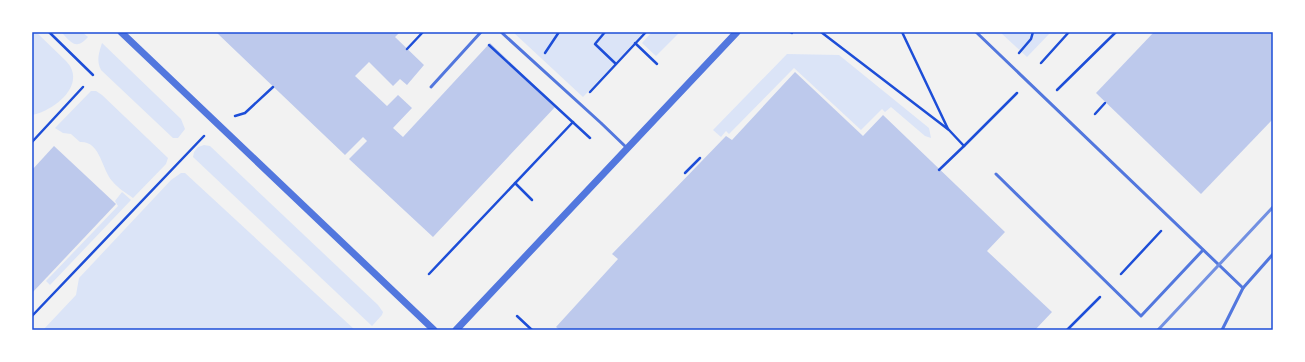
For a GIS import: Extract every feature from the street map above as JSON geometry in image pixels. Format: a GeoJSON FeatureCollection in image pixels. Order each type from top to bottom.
{"type":"FeatureCollection","features":[{"type":"Feature","properties":{"kind":"street"},"geometry":{"type":"LineString","coordinates":[[121,32],[434,330]]}},
{"type":"Feature","properties":{"kind":"street"},"geometry":{"type":"LineString","coordinates":[[456,330],[738,32]]}},
{"type":"Feature","properties":{"kind":"lane"},"geometry":{"type":"LineString","coordinates":[[501,32],[627,148]]}},
{"type":"Feature","properties":{"kind":"lane"},"geometry":{"type":"LineString","coordinates":[[976,32],[1242,288]]}},
{"type":"Feature","properties":{"kind":"lane"},"geometry":{"type":"LineString","coordinates":[[431,87],[480,33]]}},
{"type":"Feature","properties":{"kind":"lane"},"geometry":{"type":"LineString","coordinates":[[996,174],[1141,316],[1203,250]]}},
{"type":"Feature","properties":{"kind":"lane"},"geometry":{"type":"LineString","coordinates":[[1222,330],[1242,288],[1273,254]]}},
{"type":"Feature","properties":{"kind":"path"},"geometry":{"type":"LineString","coordinates":[[49,32],[93,75]]}},
{"type":"Feature","properties":{"kind":"path"},"geometry":{"type":"LineString","coordinates":[[407,49],[423,32]]}},
{"type":"Feature","properties":{"kind":"path"},"geometry":{"type":"LineString","coordinates":[[542,58],[559,32]]}},
{"type":"Feature","properties":{"kind":"path"},"geometry":{"type":"LineString","coordinates":[[605,32],[595,44],[616,64]]}},
{"type":"Feature","properties":{"kind":"path"},"geometry":{"type":"LineString","coordinates":[[589,92],[646,32]]}},
{"type":"Feature","properties":{"kind":"path"},"geometry":{"type":"LineString","coordinates":[[821,32],[949,130],[964,146]]}},
{"type":"Feature","properties":{"kind":"path"},"geometry":{"type":"LineString","coordinates":[[902,32],[949,130]]}},
{"type":"Feature","properties":{"kind":"path"},"geometry":{"type":"LineString","coordinates":[[1031,39],[1033,32]]}},
{"type":"Feature","properties":{"kind":"path"},"geometry":{"type":"LineString","coordinates":[[1041,63],[1069,32]]}},
{"type":"Feature","properties":{"kind":"path"},"geometry":{"type":"LineString","coordinates":[[1047,100],[1116,32]]}},
{"type":"Feature","properties":{"kind":"path"},"geometry":{"type":"LineString","coordinates":[[480,33],[590,138]]}},
{"type":"Feature","properties":{"kind":"path"},"geometry":{"type":"LineString","coordinates":[[635,43],[658,64]]}},
{"type":"Feature","properties":{"kind":"path"},"geometry":{"type":"LineString","coordinates":[[32,142],[83,87]]}},
{"type":"Feature","properties":{"kind":"path"},"geometry":{"type":"LineString","coordinates":[[32,316],[217,123],[245,113],[273,87]]}},
{"type":"Feature","properties":{"kind":"path"},"geometry":{"type":"LineString","coordinates":[[939,170],[1017,93]]}},
{"type":"Feature","properties":{"kind":"path"},"geometry":{"type":"LineString","coordinates":[[1095,114],[1105,103]]}},
{"type":"Feature","properties":{"kind":"path"},"geometry":{"type":"LineString","coordinates":[[428,274],[573,122]]}},
{"type":"Feature","properties":{"kind":"path"},"geometry":{"type":"LineString","coordinates":[[685,173],[700,158]]}},
{"type":"Feature","properties":{"kind":"path"},"geometry":{"type":"LineString","coordinates":[[515,183],[532,200]]}},
{"type":"Feature","properties":{"kind":"path"},"geometry":{"type":"LineString","coordinates":[[517,316],[532,330]]}},
{"type":"Feature","properties":{"kind":"shaded area"},"geometry":{"type":"Polygon","coordinates":[[[32,32],[36,32],[66,61],[72,70],[73,79],[71,87],[66,95],[50,108],[32,115],[32,32]]]}},
{"type":"Feature","properties":{"kind":"shaded area"},"geometry":{"type":"Polygon","coordinates":[[[61,32],[82,32],[88,37],[80,44],[74,44],[61,32]]]}},
{"type":"Feature","properties":{"kind":"shaded area"},"geometry":{"type":"Polygon","coordinates":[[[513,32],[644,32],[583,97],[513,32]]]}},
{"type":"Feature","properties":{"kind":"shaded area"},"geometry":{"type":"Polygon","coordinates":[[[652,32],[680,32],[656,56],[642,43],[652,32]]]}},
{"type":"Feature","properties":{"kind":"shaded area"},"geometry":{"type":"Polygon","coordinates":[[[1000,32],[1051,32],[1027,57],[1000,32]]]}},
{"type":"Feature","properties":{"kind":"shaded area"},"geometry":{"type":"Polygon","coordinates":[[[102,43],[181,119],[185,129],[178,138],[173,138],[101,70],[98,60],[102,43]]]}},
{"type":"Feature","properties":{"kind":"shaded area"},"geometry":{"type":"Polygon","coordinates":[[[787,54],[839,55],[929,128],[931,138],[925,136],[891,107],[885,112],[882,109],[861,130],[794,68],[729,134],[726,131],[721,137],[713,130],[787,54]]]}},
{"type":"Feature","properties":{"kind":"shaded area"},"geometry":{"type":"Polygon","coordinates":[[[91,91],[96,91],[102,95],[168,158],[166,164],[133,198],[109,177],[97,151],[92,146],[87,143],[80,142],[71,134],[63,133],[55,128],[91,91]]]}},
{"type":"Feature","properties":{"kind":"shaded area"},"geometry":{"type":"Polygon","coordinates":[[[204,145],[210,146],[378,305],[383,312],[372,326],[193,157],[194,152],[198,147],[204,145]]]}},
{"type":"Feature","properties":{"kind":"shaded area"},"geometry":{"type":"Polygon","coordinates":[[[181,173],[185,173],[355,330],[43,330],[76,295],[79,278],[171,180],[181,173]]]}},
{"type":"Feature","properties":{"kind":"shaded area"},"geometry":{"type":"Polygon","coordinates":[[[122,192],[131,200],[50,285],[46,281],[118,206],[115,201],[122,192]]]}},
{"type":"Feature","properties":{"kind":"building"},"geometry":{"type":"Polygon","coordinates":[[[216,32],[400,32],[395,37],[424,65],[407,85],[400,79],[393,86],[369,62],[355,76],[387,106],[398,95],[412,108],[393,128],[403,137],[490,43],[556,106],[433,237],[349,159],[367,141],[363,137],[345,155],[216,32]]]}},
{"type":"Feature","properties":{"kind":"building"},"geometry":{"type":"Polygon","coordinates":[[[1154,32],[1273,32],[1273,119],[1201,194],[1096,93],[1154,32]]]}},
{"type":"Feature","properties":{"kind":"building"},"geometry":{"type":"Polygon","coordinates":[[[795,72],[863,136],[883,115],[1005,232],[987,251],[1052,312],[1035,330],[560,330],[556,327],[618,259],[612,254],[726,136],[732,140],[795,72]]]}},
{"type":"Feature","properties":{"kind":"building"},"geometry":{"type":"Polygon","coordinates":[[[54,146],[116,204],[32,293],[32,170],[54,146]]]}},
{"type":"Feature","properties":{"kind":"railway"},"geometry":{"type":"LineString","coordinates":[[1158,330],[1273,207]]}}]}
